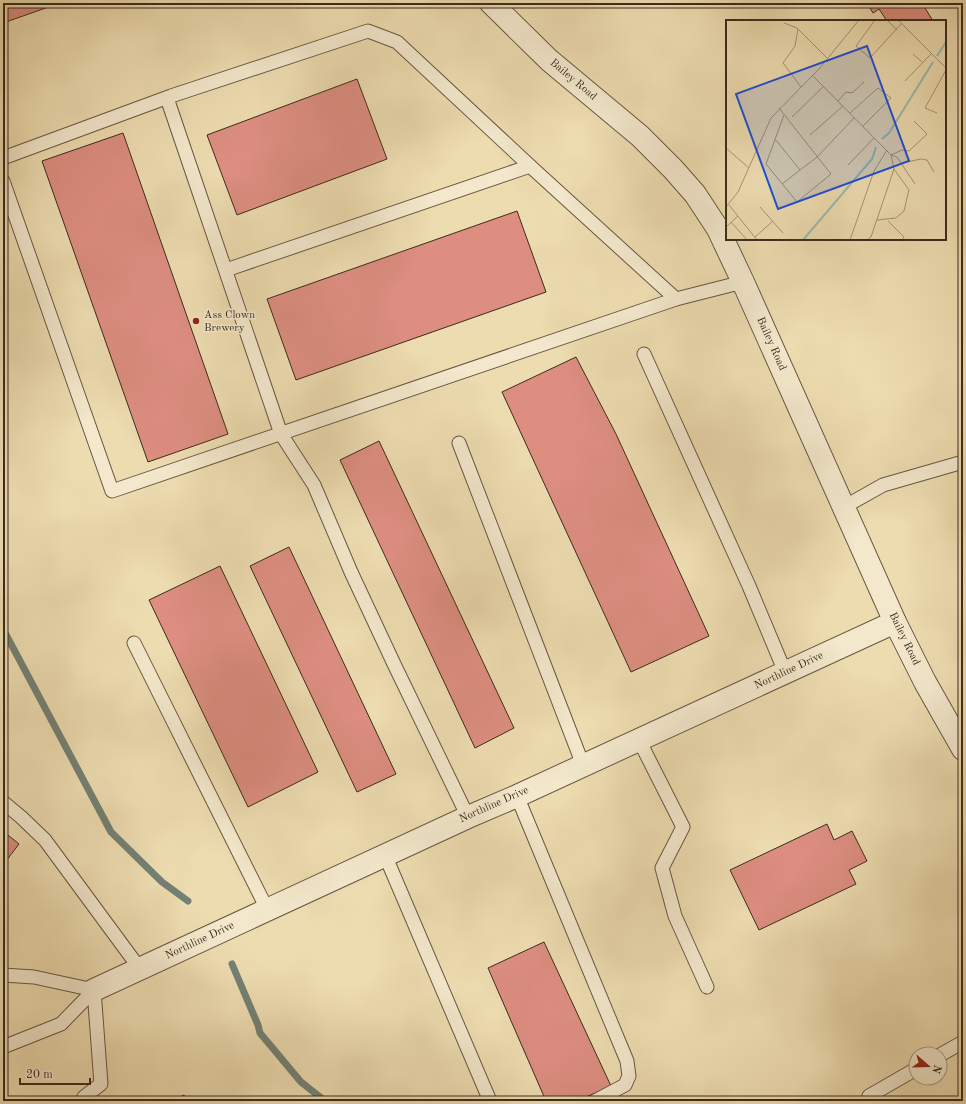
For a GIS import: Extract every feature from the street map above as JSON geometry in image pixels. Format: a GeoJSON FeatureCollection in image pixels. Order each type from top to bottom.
{"type":"FeatureCollection","features":[{"type":"Feature","properties":{"kind":"street","name":"Bailey Road"},"geometry":{"type":"LineString","coordinates":[[492,3],[549,60],[640,136],[673,169],[695,194],[718,229],[895,622],[925,682],[963,749]]}},
{"type":"Feature","properties":{"kind":"street","name":"Northline Drive"},"geometry":{"type":"LineString","coordinates":[[94,990],[384,855],[895,622]]}},
{"type":"Feature","properties":{"kind":"lane"},"geometry":{"type":"LineString","coordinates":[[3,158],[167,98],[368,31],[397,42],[676,299]]}},
{"type":"Feature","properties":{"kind":"lane"},"geometry":{"type":"LineString","coordinates":[[167,98],[281,434],[314,485],[351,572],[468,817]]}},
{"type":"Feature","properties":{"kind":"lane"},"geometry":{"type":"LineString","coordinates":[[226,270],[530,166]]}},
{"type":"Feature","properties":{"kind":"lane"},"geometry":{"type":"LineString","coordinates":[[3,181],[112,491],[676,299],[743,282]]}},
{"type":"Feature","properties":{"kind":"lane"},"geometry":{"type":"LineString","coordinates":[[644,354],[749,586],[785,672]]}},
{"type":"Feature","properties":{"kind":"lane"},"geometry":{"type":"LineString","coordinates":[[459,443],[583,765]]}},
{"type":"Feature","properties":{"kind":"lane"},"geometry":{"type":"LineString","coordinates":[[844,507],[883,485],[963,462]]}},
{"type":"Feature","properties":{"kind":"lane"},"geometry":{"type":"LineString","coordinates":[[134,642],[267,910]]}},
{"type":"Feature","properties":{"kind":"lane"},"geometry":{"type":"LineString","coordinates":[[639,740],[683,827],[662,868],[675,916],[708,987]]}},
{"type":"Feature","properties":{"kind":"lane"},"geometry":{"type":"LineString","coordinates":[[516,796],[627,1061],[629,1076],[624,1085],[595,1101]]}},
{"type":"Feature","properties":{"kind":"lane"},"geometry":{"type":"LineString","coordinates":[[3,802],[45,840],[140,969]]}},
{"type":"Feature","properties":{"kind":"lane"},"geometry":{"type":"LineString","coordinates":[[384,855],[490,1101]]}},
{"type":"Feature","properties":{"kind":"lane"},"geometry":{"type":"LineString","coordinates":[[3,975],[34,977],[94,990]]}},
{"type":"Feature","properties":{"kind":"lane"},"geometry":{"type":"LineString","coordinates":[[4,1049],[61,1024],[94,990]]}},
{"type":"Feature","properties":{"kind":"lane"},"geometry":{"type":"LineString","coordinates":[[82,1101],[84,1097],[101,1084],[94,990]]}},
{"type":"Feature","properties":{"kind":"lane"},"geometry":{"type":"LineString","coordinates":[[948,1050],[963,1042]]}},
{"type":"Feature","properties":{"kind":"lane"},"geometry":{"type":"LineString","coordinates":[[872,1101],[869,1096],[908,1074]]}},
{"type":"Feature","properties":{"kind":"building"},"geometry":{"type":"Polygon","coordinates":[[[3,3],[60,3],[3,23],[3,3]]]}},
{"type":"Feature","properties":{"kind":"building"},"geometry":{"type":"Polygon","coordinates":[[[867,3],[922,3],[932,20],[886,20],[879,9],[873,13],[867,3]]]}},
{"type":"Feature","properties":{"kind":"building"},"geometry":{"type":"Polygon","coordinates":[[[357,79],[387,159],[237,215],[207,135],[357,79]]]}},
{"type":"Feature","properties":{"kind":"building"},"geometry":{"type":"Polygon","coordinates":[[[123,133],[228,434],[148,462],[42,161],[123,133]]]}},
{"type":"Feature","properties":{"kind":"building"},"geometry":{"type":"Polygon","coordinates":[[[517,211],[546,292],[296,380],[267,299],[517,211]]]}},
{"type":"Feature","properties":{"kind":"building"},"geometry":{"type":"Polygon","coordinates":[[[576,357],[616,434],[709,636],[631,672],[502,392],[576,357]]]}},
{"type":"Feature","properties":{"kind":"building"},"geometry":{"type":"Polygon","coordinates":[[[379,441],[514,728],[475,748],[340,460],[379,441]]]}},
{"type":"Feature","properties":{"kind":"building"},"geometry":{"type":"Polygon","coordinates":[[[289,547],[396,774],[357,792],[250,566],[289,547]]]}},
{"type":"Feature","properties":{"kind":"building"},"geometry":{"type":"Polygon","coordinates":[[[220,566],[318,772],[248,807],[149,600],[220,566]]]}},
{"type":"Feature","properties":{"kind":"building"},"geometry":{"type":"Polygon","coordinates":[[[827,824],[834,840],[852,831],[867,861],[849,870],[856,884],[759,930],[730,870],[827,824]]]}},
{"type":"Feature","properties":{"kind":"building"},"geometry":{"type":"Polygon","coordinates":[[[3,831],[19,844],[3,865],[3,831]]]}},
{"type":"Feature","properties":{"kind":"building"},"geometry":{"type":"Polygon","coordinates":[[[544,942],[611,1086],[577,1101],[546,1101],[488,968],[544,942]]]}},
{"type":"Feature","properties":{"kind":"building"},"geometry":{"type":"Polygon","coordinates":[[[184,1095],[186,1101],[171,1101],[184,1095]]]}},
{"type":"Feature","properties":{"kind":"waterway"},"geometry":{"type":"LineString","coordinates":[[3,629],[111,832],[162,882],[188,901]]}},
{"type":"Feature","properties":{"kind":"waterway"},"geometry":{"type":"LineString","coordinates":[[232,964],[260,1033],[301,1082],[325,1101]]}},
{"type":"Feature","properties":{"kind":"place","name":"Ass Clown Brewery"},"geometry":{"type":"Point","coordinates":[196,321]}}]}
